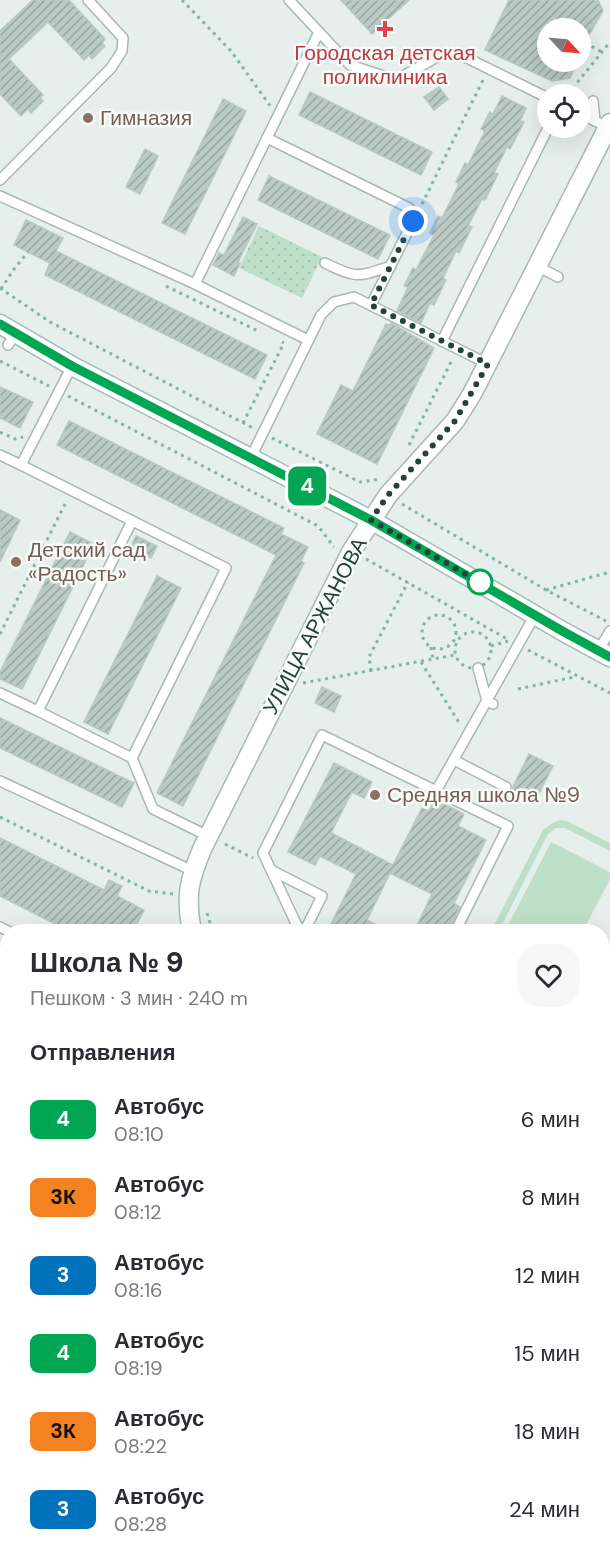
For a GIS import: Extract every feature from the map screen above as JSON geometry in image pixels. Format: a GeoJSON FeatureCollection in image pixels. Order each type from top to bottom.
{"type":"FeatureCollection","features":[{"type":"Feature","properties":{"kind":"street","name":"УЛИЦА АРЖАНОВА"},"geometry":{"type":"LineString","coordinates":[[190,924],[188,887],[193,871],[218,842],[351,552],[388,495],[455,421],[488,364],[606,127]]}},
{"type":"Feature","properties":{"kind":"street"},"geometry":{"type":"LineString","coordinates":[[8,335],[371,520],[604,654]]}},
{"type":"Feature","properties":{"kind":"lane"},"geometry":{"type":"LineString","coordinates":[[1,177],[111,68],[122,51],[123,38],[88,0]]}},
{"type":"Feature","properties":{"kind":"lane"},"geometry":{"type":"LineString","coordinates":[[289,0],[350,65],[396,80],[444,53],[463,56],[537,93]]}},
{"type":"Feature","properties":{"kind":"lane"},"geometry":{"type":"LineString","coordinates":[[195,284],[320,32]]}},
{"type":"Feature","properties":{"kind":"lane"},"geometry":{"type":"LineString","coordinates":[[593,101],[606,127]]}},
{"type":"Feature","properties":{"kind":"lane"},"geometry":{"type":"LineString","coordinates":[[591,120],[606,127]]}},
{"type":"Feature","properties":{"kind":"lane"},"geometry":{"type":"LineString","coordinates":[[267,138],[409,208],[414,213],[413,221],[371,305]]}},
{"type":"Feature","properties":{"kind":"lane"},"geometry":{"type":"LineString","coordinates":[[442,341],[544,138]]}},
{"type":"Feature","properties":{"kind":"lane"},"geometry":{"type":"LineString","coordinates":[[0,195],[195,284],[308,340]]}},
{"type":"Feature","properties":{"kind":"lane"},"geometry":{"type":"LineString","coordinates":[[325,263],[351,276],[368,274],[391,266]]}},
{"type":"Feature","properties":{"kind":"lane"},"geometry":{"type":"LineString","coordinates":[[537,266],[558,277]]}},
{"type":"Feature","properties":{"kind":"lane"},"geometry":{"type":"LineString","coordinates":[[251,457],[321,315],[334,302],[354,297],[488,364]]}},
{"type":"Feature","properties":{"kind":"lane"},"geometry":{"type":"LineString","coordinates":[[21,465],[72,366]]}},
{"type":"Feature","properties":{"kind":"lane"},"geometry":{"type":"LineString","coordinates":[[0,455],[226,568],[132,758]]}},
{"type":"Feature","properties":{"kind":"lane"},"geometry":{"type":"LineString","coordinates":[[38,711],[132,521]]}},
{"type":"Feature","properties":{"kind":"lane"},"geometry":{"type":"LineString","coordinates":[[436,791],[467,736],[490,703],[514,643],[535,615]]}},
{"type":"Feature","properties":{"kind":"lane"},"geometry":{"type":"LineString","coordinates":[[604,654],[610,631]]}},
{"type":"Feature","properties":{"kind":"lane"},"geometry":{"type":"LineString","coordinates":[[478,668],[490,703]]}},
{"type":"Feature","properties":{"kind":"lane"},"geometry":{"type":"LineString","coordinates":[[0,693],[132,758],[153,809],[218,842]]}},
{"type":"Feature","properties":{"kind":"lane"},"geometry":{"type":"LineString","coordinates":[[298,924],[263,853],[322,735],[508,826],[459,924]]}},
{"type":"Feature","properties":{"kind":"lane"},"geometry":{"type":"LineString","coordinates":[[454,760],[506,787]]}},
{"type":"Feature","properties":{"kind":"lane"},"geometry":{"type":"LineString","coordinates":[[0,781],[193,871]]}},
{"type":"Feature","properties":{"kind":"lane"},"geometry":{"type":"LineString","coordinates":[[270,868],[322,896],[306,924]]}},
{"type":"Feature","properties":{"kind":"path"},"geometry":{"type":"LineString","coordinates":[[182,0],[231,51],[278,117]]}},
{"type":"Feature","properties":{"kind":"path"},"geometry":{"type":"LineString","coordinates":[[576,84],[610,42]]}},
{"type":"Feature","properties":{"kind":"path"},"geometry":{"type":"LineString","coordinates":[[591,46],[602,52]]}},
{"type":"Feature","properties":{"kind":"path"},"geometry":{"type":"LineString","coordinates":[[413,221],[488,69]]}},
{"type":"Feature","properties":{"kind":"path"},"geometry":{"type":"LineString","coordinates":[[28,252],[1,289],[50,322],[360,482],[382,479]]}},
{"type":"Feature","properties":{"kind":"path"},"geometry":{"type":"LineString","coordinates":[[157,282],[263,333]]}},
{"type":"Feature","properties":{"kind":"path"},"geometry":{"type":"LineString","coordinates":[[243,423],[284,343],[273,338]]}},
{"type":"Feature","properties":{"kind":"path"},"geometry":{"type":"LineString","coordinates":[[408,448],[458,349]]}},
{"type":"Feature","properties":{"kind":"path"},"geometry":{"type":"LineString","coordinates":[[0,361],[318,526],[336,550]]}},
{"type":"Feature","properties":{"kind":"path"},"geometry":{"type":"LineString","coordinates":[[0,634],[72,491]]}},
{"type":"Feature","properties":{"kind":"path"},"geometry":{"type":"LineString","coordinates":[[402,504],[546,590],[610,624]]}},
{"type":"Feature","properties":{"kind":"path"},"geometry":{"type":"LineString","coordinates":[[365,559],[514,643],[610,693]]}},
{"type":"Feature","properties":{"kind":"path"},"geometry":{"type":"LineString","coordinates":[[546,590],[610,572]]}},
{"type":"Feature","properties":{"kind":"path"},"geometry":{"type":"LineString","coordinates":[[371,671],[369,657],[408,582]]}},
{"type":"Feature","properties":{"kind":"path"},"geometry":{"type":"LineString","coordinates":[[447,617],[452,607]]}},
{"type":"Feature","properties":{"kind":"path"},"geometry":{"type":"LineString","coordinates":[[431,647],[440,650],[454,641],[455,625],[447,617],[435,615],[423,626],[423,637],[431,647],[433,660]]}},
{"type":"Feature","properties":{"kind":"path"},"geometry":{"type":"LineString","coordinates":[[482,634],[486,627]]}},
{"type":"Feature","properties":{"kind":"path"},"geometry":{"type":"LineString","coordinates":[[472,632],[482,634],[489,640],[491,646],[490,658],[478,668],[468,668],[462,665],[455,655],[457,642],[461,637],[472,632]]}},
{"type":"Feature","properties":{"kind":"path"},"geometry":{"type":"LineString","coordinates":[[491,646],[514,643]]}},
{"type":"Feature","properties":{"kind":"path"},"geometry":{"type":"LineString","coordinates":[[303,683],[455,655]]}},
{"type":"Feature","properties":{"kind":"path"},"geometry":{"type":"LineString","coordinates":[[421,662],[467,736]]}},
{"type":"Feature","properties":{"kind":"path"},"geometry":{"type":"LineString","coordinates":[[518,689],[576,676]]}},
{"type":"Feature","properties":{"kind":"path"},"geometry":{"type":"LineString","coordinates":[[0,818],[148,891],[177,894]]}},
{"type":"Feature","properties":{"kind":"path"},"geometry":{"type":"LineString","coordinates":[[218,842],[227,837]]}},
{"type":"Feature","properties":{"kind":"path"},"geometry":{"type":"LineString","coordinates":[[218,842],[270,868]]}},
{"type":"Feature","properties":{"kind":"path"},"geometry":{"type":"LineString","coordinates":[[204,904],[210,924]]}},
{"type":"Feature","properties":{"kind":"green space"},"geometry":{"type":"Polygon","coordinates":[[[259,226],[322,257],[302,298],[239,268],[259,226]]]}},
{"type":"Feature","properties":{"kind":"green space"},"geometry":{"type":"Polygon","coordinates":[[[567,821],[610,843],[610,851],[565,828],[556,828],[548,834],[503,924],[495,924],[543,830],[554,822],[567,821]]]}},
{"type":"Feature","properties":{"kind":"green space"},"geometry":{"type":"Polygon","coordinates":[[[551,842],[610,872],[610,879],[587,924],[509,924],[551,842]]]}},
{"type":"Feature","properties":{"kind":"building"},"geometry":{"type":"Polygon","coordinates":[[[33,0],[69,0],[105,39],[102,43],[105,46],[92,59],[89,55],[84,60],[48,22],[9,59],[43,95],[40,98],[43,101],[31,113],[28,109],[21,116],[0,94],[0,31],[33,0]]]}},
{"type":"Feature","properties":{"kind":"building"},"geometry":{"type":"Polygon","coordinates":[[[341,0],[409,0],[372,34],[341,0]]]}},
{"type":"Feature","properties":{"kind":"building"},"geometry":{"type":"Polygon","coordinates":[[[509,0],[598,0],[603,11],[591,31],[591,18],[537,18],[537,72],[573,72],[570,78],[552,81],[485,50],[509,0]]]}},
{"type":"Feature","properties":{"kind":"building"},"geometry":{"type":"Polygon","coordinates":[[[439,87],[448,99],[434,110],[424,97],[439,87]]]}},
{"type":"Feature","properties":{"kind":"building"},"geometry":{"type":"Polygon","coordinates":[[[310,92],[432,152],[421,175],[299,115],[310,92]]]}},
{"type":"Feature","properties":{"kind":"building"},"geometry":{"type":"Polygon","coordinates":[[[502,96],[526,108],[520,121],[524,122],[510,149],[507,147],[494,173],[498,174],[468,226],[472,227],[459,253],[456,251],[443,278],[446,280],[434,305],[430,303],[421,323],[397,311],[408,287],[404,286],[413,268],[416,270],[434,235],[430,233],[438,216],[442,218],[459,184],[456,182],[465,163],[468,165],[485,131],[481,129],[490,112],[493,114],[502,96]]]}},
{"type":"Feature","properties":{"kind":"building"},"geometry":{"type":"Polygon","coordinates":[[[223,99],[246,111],[185,234],[162,223],[223,99]]]}},
{"type":"Feature","properties":{"kind":"building"},"geometry":{"type":"Polygon","coordinates":[[[145,149],[158,156],[140,194],[126,187],[145,149]]]}},
{"type":"Feature","properties":{"kind":"building"},"geometry":{"type":"Polygon","coordinates":[[[269,176],[390,235],[378,259],[258,200],[269,176]]]}},
{"type":"Feature","properties":{"kind":"building"},"geometry":{"type":"Polygon","coordinates":[[[243,217],[257,224],[238,262],[240,263],[234,276],[213,265],[219,253],[224,255],[243,217]]]}},
{"type":"Feature","properties":{"kind":"building"},"geometry":{"type":"Polygon","coordinates":[[[26,220],[63,238],[56,251],[267,355],[255,379],[45,275],[50,263],[14,245],[26,220]]]}},
{"type":"Feature","properties":{"kind":"building"},"geometry":{"type":"Polygon","coordinates":[[[391,323],[434,348],[377,464],[317,434],[341,385],[353,391],[386,324],[391,323]]]}},
{"type":"Feature","properties":{"kind":"building"},"geometry":{"type":"Polygon","coordinates":[[[0,387],[33,402],[20,428],[0,418],[0,387]]]}},
{"type":"Feature","properties":{"kind":"building"},"geometry":{"type":"Polygon","coordinates":[[[69,421],[284,528],[281,534],[308,547],[301,561],[304,563],[183,806],[157,793],[276,555],[57,445],[69,421]]]}},
{"type":"Feature","properties":{"kind":"building"},"geometry":{"type":"Polygon","coordinates":[[[0,510],[20,520],[0,562],[0,510]]]}},
{"type":"Feature","properties":{"kind":"building"},"geometry":{"type":"Polygon","coordinates":[[[70,532],[94,544],[22,689],[0,679],[0,672],[70,532]]]}},
{"type":"Feature","properties":{"kind":"building"},"geometry":{"type":"Polygon","coordinates":[[[136,536],[157,546],[151,558],[130,548],[136,536]]]}},
{"type":"Feature","properties":{"kind":"building"},"geometry":{"type":"Polygon","coordinates":[[[157,576],[181,588],[108,734],[84,722],[157,576]]]}},
{"type":"Feature","properties":{"kind":"building"},"geometry":{"type":"Polygon","coordinates":[[[322,687],[341,696],[334,712],[315,703],[322,687]]]}},
{"type":"Feature","properties":{"kind":"building"},"geometry":{"type":"Polygon","coordinates":[[[0,718],[134,783],[122,807],[0,748],[0,718]]]}},
{"type":"Feature","properties":{"kind":"building"},"geometry":{"type":"Polygon","coordinates":[[[529,754],[553,766],[534,803],[511,791],[529,754]]]}},
{"type":"Feature","properties":{"kind":"building"},"geometry":{"type":"Polygon","coordinates":[[[334,763],[372,782],[364,798],[352,792],[331,833],[393,865],[422,808],[429,811],[435,799],[464,814],[458,826],[486,840],[454,903],[460,907],[451,924],[418,924],[432,894],[390,873],[367,920],[374,924],[331,924],[356,874],[320,856],[315,865],[288,852],[334,763]]]}},
{"type":"Feature","properties":{"kind":"building"},"geometry":{"type":"Polygon","coordinates":[[[0,838],[104,890],[109,880],[122,886],[117,896],[144,910],[137,924],[55,924],[0,896],[0,838]]]}},
{"type":"Feature","properties":{"kind":"bus line","name":"4"},"geometry":{"type":"LineString","coordinates":[[0,324],[72,366],[371,520],[610,657]]}},
{"type":"Feature","properties":{"kind":"place","name":"Городская детская поликлиника"},"geometry":{"type":"Point","coordinates":[385,29]}},
{"type":"Feature","properties":{"kind":"place","name":"Гимназия"},"geometry":{"type":"Point","coordinates":[88,118]}},
{"type":"Feature","properties":{"kind":"place","name":"Детский сад «Радость»"},"geometry":{"type":"Point","coordinates":[16,562]}},
{"type":"Feature","properties":{"kind":"place","name":"Средняя школа №9"},"geometry":{"type":"Point","coordinates":[375,795]}},
{"type":"Feature","properties":{"kind":"route"},"geometry":{"type":"LineString","coordinates":[[413,221],[371,305],[488,364],[455,421],[435,446],[388,495],[371,520],[480,582]]}}]}
